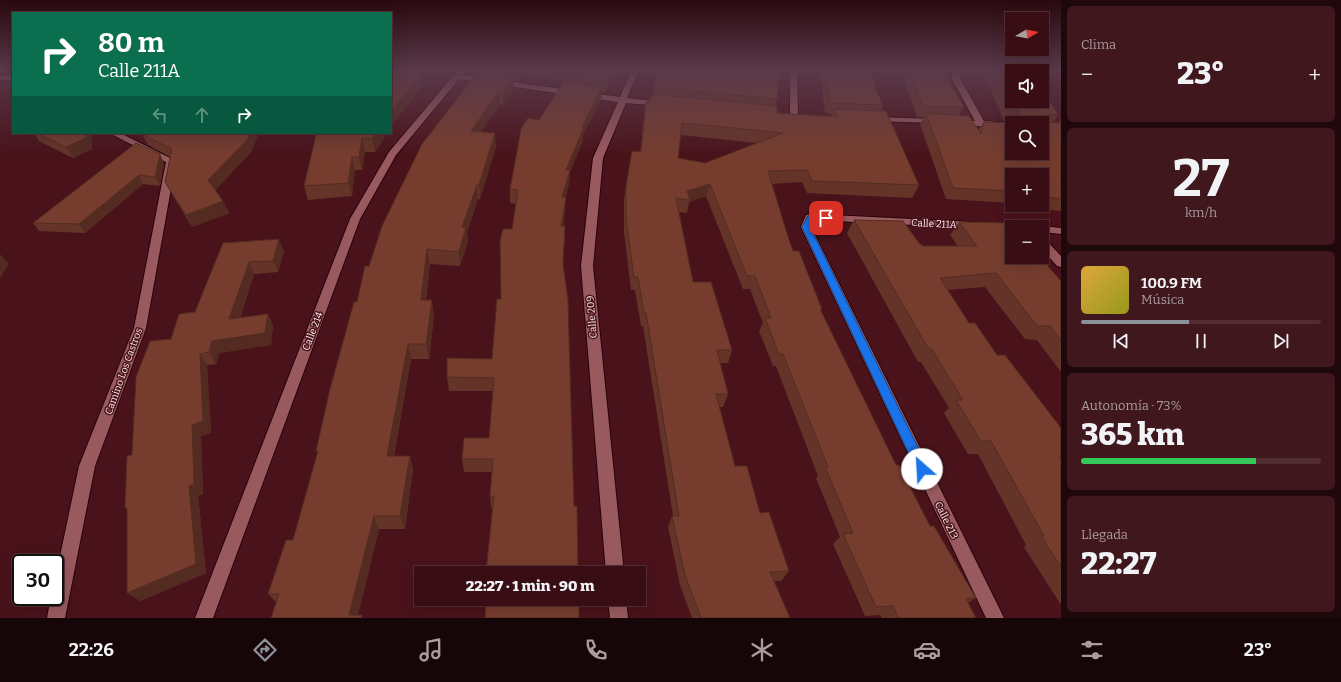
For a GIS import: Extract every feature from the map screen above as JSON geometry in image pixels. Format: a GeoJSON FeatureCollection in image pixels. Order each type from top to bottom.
{"type":"FeatureCollection","features":[{"type":"Feature","properties":{"kind":"street","name":"Calle 214"},"geometry":{"type":"LineString","coordinates":[[204,618],[354,220],[392,154],[439,98]]}},
{"type":"Feature","properties":{"kind":"street"},"geometry":{"type":"LineString","coordinates":[[610,98],[669,104]]}},
{"type":"Feature","properties":{"kind":"street"},"geometry":{"type":"LineString","coordinates":[[794,98],[794,116]]}},
{"type":"Feature","properties":{"kind":"street"},"geometry":{"type":"LineString","coordinates":[[967,98],[980,122]]}},
{"type":"Feature","properties":{"kind":"street","name":"Calle 209"},"geometry":{"type":"LineString","coordinates":[[614,566],[587,266],[598,158],[622,100]]}},
{"type":"Feature","properties":{"kind":"street"},"geometry":{"type":"LineString","coordinates":[[864,118],[980,122],[1005,125]]}},
{"type":"Feature","properties":{"kind":"street","name":"Camino Los Castros"},"geometry":{"type":"LineString","coordinates":[[56,618],[87,466],[140,328],[170,161],[115,134]]}},
{"type":"Feature","properties":{"kind":"street","name":"Calle 211A"},"geometry":{"type":"LineString","coordinates":[[806,227],[810,217],[1005,226]]}},
{"type":"Feature","properties":{"kind":"street","name":"Calle 213"},"geometry":{"type":"LineString","coordinates":[[806,227],[996,618]]}},
{"type":"Feature","properties":{"kind":"street"},"geometry":{"type":"LineString","coordinates":[[1049,230],[1061,232]]}},
{"type":"Feature","properties":{"kind":"street"},"geometry":{"type":"LineString","coordinates":[[1049,250],[1061,263]]}},
{"type":"Feature","properties":{"kind":"street"},"geometry":{"type":"LineString","coordinates":[[618,606],[619,618]]}},
{"type":"Feature","properties":{"kind":"building"},"geometry":{"type":"Polygon","coordinates":[[[392,98],[402,98],[392,111],[392,98]]]}},
{"type":"Feature","properties":{"kind":"building"},"geometry":{"type":"Polygon","coordinates":[[[458,98],[494,98],[471,131],[495,133],[479,185],[477,185],[462,227],[466,227],[459,252],[427,249],[421,300],[432,300],[426,344],[408,344],[387,456],[410,456],[400,516],[374,516],[349,615],[362,615],[361,618],[271,618],[279,594],[268,594],[286,540],[293,540],[318,451],[316,451],[330,389],[354,302],[357,302],[365,266],[369,266],[382,226],[422,144],[458,98]]]}},
{"type":"Feature","properties":{"kind":"building"},"geometry":{"type":"Polygon","coordinates":[[[554,98],[597,98],[582,127],[584,127],[566,170],[570,170],[562,197],[566,198],[561,226],[565,226],[563,264],[568,300],[574,506],[577,506],[578,566],[487,566],[494,496],[490,496],[493,459],[462,459],[464,438],[489,438],[494,378],[447,377],[447,358],[492,359],[497,299],[501,299],[500,240],[503,229],[512,229],[518,190],[510,189],[521,129],[528,118],[539,120],[554,98]]]}},
{"type":"Feature","properties":{"kind":"building"},"geometry":{"type":"Polygon","coordinates":[[[651,98],[692,98],[777,106],[777,113],[838,117],[834,109],[886,111],[919,185],[812,181],[807,170],[768,171],[793,251],[799,251],[822,309],[820,309],[896,465],[899,465],[930,526],[934,526],[976,598],[966,599],[976,618],[898,618],[893,606],[876,607],[843,534],[853,533],[825,467],[828,467],[783,354],[779,354],[765,318],[771,318],[755,276],[747,276],[710,184],[687,191],[690,200],[676,198],[693,282],[711,282],[732,350],[717,350],[728,394],[716,394],[735,466],[747,466],[760,513],[769,512],[789,571],[770,572],[790,618],[701,618],[685,575],[672,516],[679,516],[646,313],[644,313],[638,277],[634,277],[626,219],[626,186],[632,151],[641,152],[646,102],[649,102],[651,98]],[[682,123],[678,158],[705,163],[783,133],[682,123]]]}},
{"type":"Feature","properties":{"kind":"building"},"geometry":{"type":"Polygon","coordinates":[[[829,98],[880,98],[883,105],[830,103],[829,98]]]}},
{"type":"Feature","properties":{"kind":"building"},"geometry":{"type":"Polygon","coordinates":[[[920,98],[958,98],[964,107],[923,106],[920,98]]]}},
{"type":"Feature","properties":{"kind":"building"},"geometry":{"type":"Polygon","coordinates":[[[1049,100],[1058,115],[1048,114],[1048,116],[1020,116],[1020,111],[1011,110],[1010,108],[1049,108],[1049,100]]]}},
{"type":"Feature","properties":{"kind":"building"},"geometry":{"type":"Polygon","coordinates":[[[926,113],[969,116],[981,134],[984,122],[1005,123],[1005,160],[1049,160],[1049,122],[1061,123],[1061,199],[1049,197],[1049,168],[1005,168],[1005,191],[953,188],[926,113]]]}},
{"type":"Feature","properties":{"kind":"building"},"geometry":{"type":"Polygon","coordinates":[[[39,134],[85,134],[86,138],[66,147],[39,134]]]}},
{"type":"Feature","properties":{"kind":"building"},"geometry":{"type":"Polygon","coordinates":[[[142,134],[250,134],[247,140],[208,180],[223,201],[186,215],[165,182],[172,149],[142,134]]]}},
{"type":"Feature","properties":{"kind":"building"},"geometry":{"type":"Polygon","coordinates":[[[375,134],[372,139],[362,138],[359,157],[352,157],[348,183],[304,186],[316,135],[375,134]]]}},
{"type":"Feature","properties":{"kind":"building"},"geometry":{"type":"Polygon","coordinates":[[[136,143],[160,154],[155,177],[139,175],[79,224],[33,223],[136,143]]]}},
{"type":"Feature","properties":{"kind":"building"},"geometry":{"type":"Polygon","coordinates":[[[854,220],[903,221],[919,243],[923,246],[977,246],[959,222],[1005,223],[1005,264],[1046,264],[1061,281],[1061,341],[1050,326],[1037,326],[996,273],[940,278],[969,323],[975,323],[997,355],[1005,355],[1061,428],[1061,456],[1059,456],[1061,459],[1061,567],[1041,536],[1044,536],[991,441],[981,441],[956,400],[963,400],[931,348],[928,348],[854,220]]]}},
{"type":"Feature","properties":{"kind":"building"},"geometry":{"type":"Polygon","coordinates":[[[279,239],[273,261],[249,262],[229,319],[268,314],[265,333],[212,341],[209,352],[200,354],[203,421],[192,425],[194,484],[189,486],[196,564],[127,593],[127,508],[125,508],[127,456],[132,455],[136,377],[150,341],[171,339],[179,314],[195,312],[223,243],[279,239]]]}},
{"type":"Feature","properties":{"kind":"building"},"geometry":{"type":"Polygon","coordinates":[[[486,606],[579,606],[579,618],[485,618],[486,606]]]}},
{"type":"Feature","properties":{"kind":"route"},"geometry":{"type":"LineString","coordinates":[[826,218],[810,217],[806,227],[922,469]]}}]}
